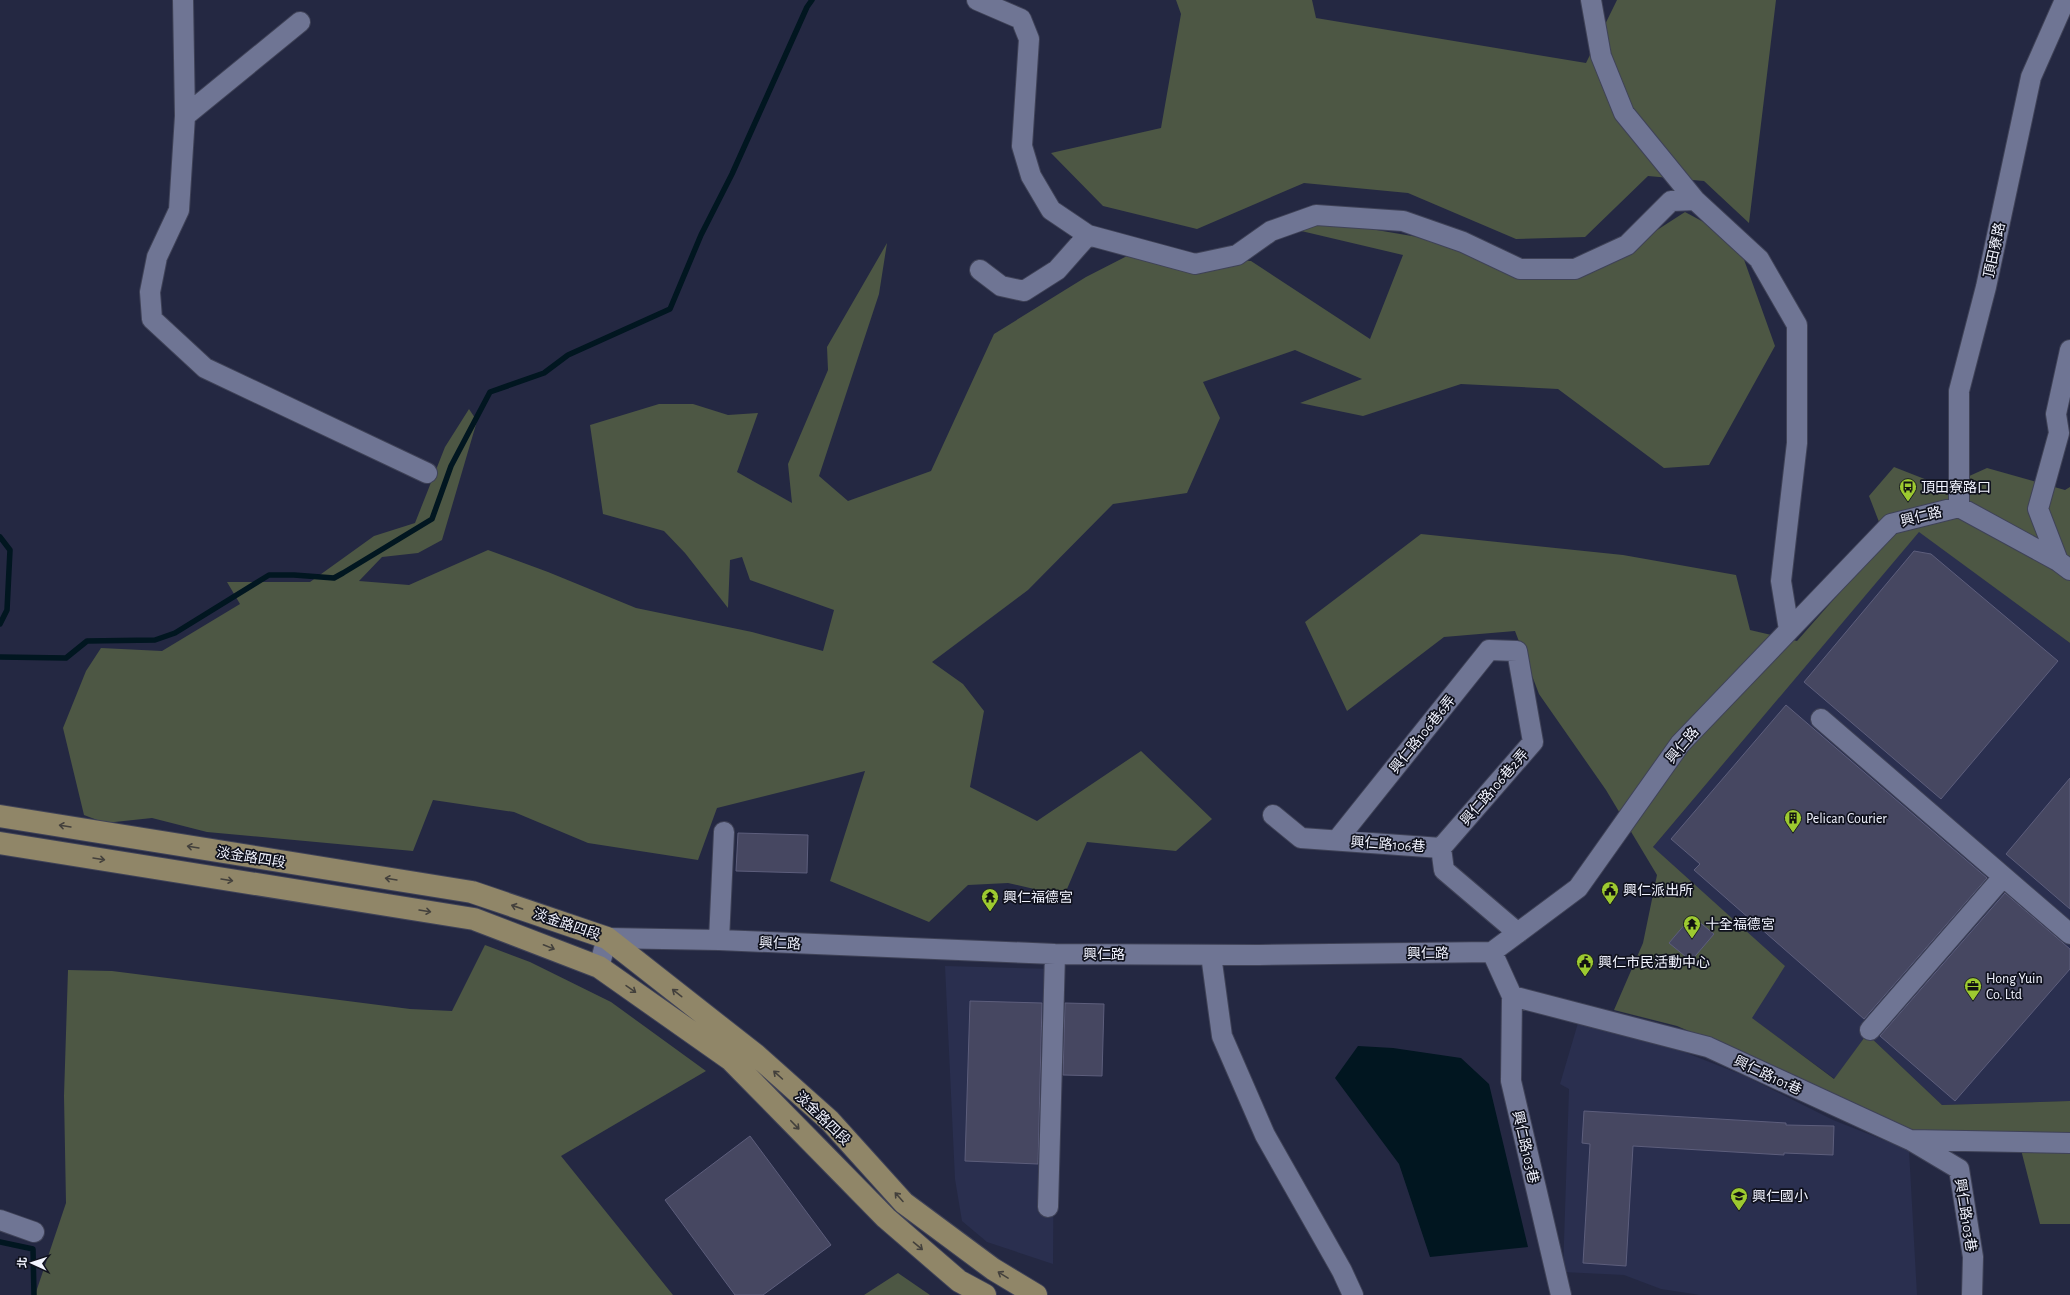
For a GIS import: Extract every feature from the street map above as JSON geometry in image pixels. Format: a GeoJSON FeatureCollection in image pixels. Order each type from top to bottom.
{"type":"FeatureCollection","features":[{"type":"Feature","properties":{"kind":"main road","name":"淡金路四段"},"geometry":{"type":"LineString","coordinates":[[0,816],[472,892],[607,938],[756,1055],[830,1121],[904,1203],[994,1269],[1036,1295]]}},
{"type":"Feature","properties":{"kind":"main road","name":"淡金路四段"},"geometry":{"type":"LineString","coordinates":[[10,844],[474,918],[599,967],[731,1060],[886,1218],[959,1281],[985,1295]]}},
{"type":"Feature","properties":{"kind":"street"},"geometry":{"type":"LineString","coordinates":[[183,0],[185,116],[179,210],[157,257],[150,292],[152,319],[205,368],[427,473]]}},
{"type":"Feature","properties":{"kind":"street"},"geometry":{"type":"LineString","coordinates":[[977,0],[1021,20],[1029,39],[1022,146],[1028,168],[1031,176],[1052,210],[1088,235],[1194,264],[1237,254],[1271,231],[1316,215],[1395,220],[1403,221],[1463,242],[1520,269],[1575,269],[1627,244],[1672,202],[1695,200]]}},
{"type":"Feature","properties":{"kind":"street"},"geometry":{"type":"LineString","coordinates":[[1591,0],[1601,56],[1624,113],[1695,200],[1759,259],[1797,325],[1797,443],[1781,582],[1789,630]]}},
{"type":"Feature","properties":{"kind":"street","name":"頂田寮路"},"geometry":{"type":"LineString","coordinates":[[1959,507],[1959,391],[1986,287],[2031,77],[2065,0]]}},
{"type":"Feature","properties":{"kind":"street"},"geometry":{"type":"LineString","coordinates":[[185,116],[300,22]]}},
{"type":"Feature","properties":{"kind":"street"},"geometry":{"type":"LineString","coordinates":[[980,270],[1001,286],[1024,291],[1057,270],[1088,235]]}},
{"type":"Feature","properties":{"kind":"street"},"geometry":{"type":"LineString","coordinates":[[2064,566],[2038,509],[2059,433],[2056,414],[2070,350]]}},
{"type":"Feature","properties":{"kind":"street","name":"興仁路"},"geometry":{"type":"LineString","coordinates":[[607,938],[719,940],[1055,954],[1211,955],[1492,952],[1578,888],[1680,744],[1891,524],[1959,507],[2064,566]]}},
{"type":"Feature","properties":{"kind":"street","name":"興仁路106巷6弄"},"geometry":{"type":"LineString","coordinates":[[1337,840],[1489,650],[1517,651]]}},
{"type":"Feature","properties":{"kind":"street","name":"興仁路106巷2弄"},"geometry":{"type":"LineString","coordinates":[[1441,848],[1533,742],[1517,651]]}},
{"type":"Feature","properties":{"kind":"street"},"geometry":{"type":"LineString","coordinates":[[1821,719],[2070,934]]}},
{"type":"Feature","properties":{"kind":"street","name":"興仁路106巷"},"geometry":{"type":"LineString","coordinates":[[1274,815],[1301,838],[1441,848],[1444,870],[1518,933]]}},
{"type":"Feature","properties":{"kind":"street"},"geometry":{"type":"LineString","coordinates":[[719,940],[724,832]]}},
{"type":"Feature","properties":{"kind":"street"},"geometry":{"type":"LineString","coordinates":[[1870,1030],[2003,877]]}},
{"type":"Feature","properties":{"kind":"street"},"geometry":{"type":"LineString","coordinates":[[599,967],[607,938]]}},
{"type":"Feature","properties":{"kind":"street"},"geometry":{"type":"LineString","coordinates":[[1492,952],[1512,996]]}},
{"type":"Feature","properties":{"kind":"street"},"geometry":{"type":"LineString","coordinates":[[1048,1207],[1055,954]]}},
{"type":"Feature","properties":{"kind":"street"},"geometry":{"type":"LineString","coordinates":[[1211,955],[1222,1036],[1265,1136],[1342,1271],[1353,1295]]}},
{"type":"Feature","properties":{"kind":"street","name":"興仁路101巷"},"geometry":{"type":"LineString","coordinates":[[1512,996],[1708,1047],[1910,1140],[2070,1143]]}},
{"type":"Feature","properties":{"kind":"street","name":"興仁路103巷"},"geometry":{"type":"LineString","coordinates":[[1512,996],[1511,1081],[1561,1295]]}},
{"type":"Feature","properties":{"kind":"street","name":"興仁路103巷"},"geometry":{"type":"LineString","coordinates":[[1910,1140],[1959,1168],[1973,1257],[1972,1295]]}},
{"type":"Feature","properties":{"kind":"street"},"geometry":{"type":"LineString","coordinates":[[0,1220],[34,1232]]}},
{"type":"Feature","properties":{"kind":"shaded area"},"geometry":{"type":"Polygon","coordinates":[[[1919,531],[2070,643],[2070,1101],[1942,1105],[1867,1034],[1835,1079],[1751,1018],[1653,847],[1919,531]]]}},
{"type":"Feature","properties":{"kind":"shaded area"},"geometry":{"type":"Polygon","coordinates":[[[945,966],[1055,969],[1053,1264],[987,1242],[962,1221],[955,1179],[945,966]]]}},
{"type":"Feature","properties":{"kind":"shaded area","name":"興仁國小"},"geometry":{"type":"Polygon","coordinates":[[[1578,1023],[1684,1052],[1745,1076],[1833,1120],[1909,1150],[1917,1295],[1700,1295],[1661,1289],[1624,1275],[1563,1272],[1569,1089],[1560,1084],[1578,1023]]]}},
{"type":"Feature","properties":{"kind":"shaded area"},"geometry":{"type":"Polygon","coordinates":[[[1358,1046],[1393,1048],[1461,1058],[1489,1084],[1528,1247],[1430,1257],[1399,1164],[1335,1078],[1358,1046]]]}},
{"type":"Feature","properties":{"kind":"green space"},"geometry":{"type":"Polygon","coordinates":[[[1176,0],[1312,0],[1316,18],[1586,63],[1617,0],[1776,0],[1749,223],[1704,181],[1648,176],[1585,237],[1516,239],[1408,193],[1304,183],[1197,229],[1103,206],[1051,153],[1161,128],[1181,14],[1176,0]]]}},
{"type":"Feature","properties":{"kind":"green space"},"geometry":{"type":"Polygon","coordinates":[[[1685,212],[1737,240],[1775,346],[1709,465],[1664,468],[1558,389],[1461,384],[1363,416],[1300,403],[1362,379],[1295,350],[1203,382],[1220,418],[1187,493],[1113,504],[1028,590],[932,662],[963,684],[984,711],[970,787],[1037,821],[1141,751],[1212,819],[1176,851],[1087,842],[1064,896],[1008,883],[968,885],[929,922],[830,881],[865,771],[717,808],[698,860],[588,843],[514,812],[433,800],[413,851],[207,832],[152,818],[105,823],[84,815],[63,728],[86,671],[101,648],[162,651],[240,604],[227,582],[310,582],[374,536],[415,523],[445,447],[469,409],[477,421],[442,540],[418,553],[382,557],[359,581],[409,585],[488,550],[548,572],[636,608],[752,632],[823,651],[834,610],[750,580],[742,557],[730,560],[728,608],[685,553],[664,531],[603,514],[590,425],[659,404],[693,404],[728,415],[758,413],[737,472],[792,503],[788,464],[828,370],[827,347],[887,243],[879,294],[819,476],[848,501],[931,471],[994,334],[1086,277],[1127,256],[1251,261],[1370,339],[1403,255],[1297,230],[1318,220],[1447,242],[1517,279],[1595,270],[1685,212]]]}},
{"type":"Feature","properties":{"kind":"green space"},"geometry":{"type":"Polygon","coordinates":[[[1894,467],[1945,487],[1987,468],[2065,490],[2070,487],[2070,643],[1919,532],[1653,847],[1785,966],[1752,1018],[1834,1079],[1867,1034],[1942,1105],[2070,1101],[2070,1224],[2040,1224],[2018,1138],[1910,1132],[1828,1091],[1677,1026],[1614,1010],[1643,943],[1657,875],[1606,790],[1539,694],[1515,631],[1444,637],[1347,711],[1305,622],[1421,534],[1623,555],[1736,575],[1750,630],[1797,641],[1886,540],[1869,496],[1894,467]]]}},
{"type":"Feature","properties":{"kind":"green space"},"geometry":{"type":"Polygon","coordinates":[[[485,945],[530,962],[611,1002],[706,1071],[561,1156],[673,1295],[35,1295],[66,1203],[64,1096],[68,970],[112,971],[410,1009],[452,1011],[485,945]]]}},
{"type":"Feature","properties":{"kind":"green space"},"geometry":{"type":"Polygon","coordinates":[[[898,1273],[930,1295],[864,1295],[898,1273]]]}},
{"type":"Feature","properties":{"kind":"building"},"geometry":{"type":"Polygon","coordinates":[[[1914,551],[1931,554],[2058,661],[1941,799],[1804,682],[1914,551]]]}},
{"type":"Feature","properties":{"kind":"building"},"geometry":{"type":"Polygon","coordinates":[[[1786,705],[1987,878],[1864,1019],[1694,870],[1700,864],[1671,839],[1786,705]]]}},
{"type":"Feature","properties":{"kind":"building"},"geometry":{"type":"Polygon","coordinates":[[[2070,778],[2070,909],[2006,854],[2070,778]]]}},
{"type":"Feature","properties":{"kind":"building"},"geometry":{"type":"Polygon","coordinates":[[[738,833],[808,835],[807,873],[736,871],[738,833]]]}},
{"type":"Feature","properties":{"kind":"building","name":"Hong Yuin Co. Ltd"},"geometry":{"type":"Polygon","coordinates":[[[2005,893],[2070,949],[2070,969],[1955,1101],[1880,1036],[2005,893]]]}},
{"type":"Feature","properties":{"kind":"building","name":"十全福德宮"},"geometry":{"type":"Polygon","coordinates":[[[1692,916],[1714,934],[1691,961],[1669,943],[1692,916]]]}},
{"type":"Feature","properties":{"kind":"building"},"geometry":{"type":"Polygon","coordinates":[[[970,1001],[1042,1003],[1038,1164],[965,1161],[970,1001]]]}},
{"type":"Feature","properties":{"kind":"building"},"geometry":{"type":"Polygon","coordinates":[[[1065,1003],[1104,1004],[1102,1076],[1063,1075],[1065,1003]]]}},
{"type":"Feature","properties":{"kind":"building"},"geometry":{"type":"Polygon","coordinates":[[[1584,1111],[1786,1123],[1786,1125],[1834,1126],[1833,1155],[1784,1153],[1784,1155],[1633,1146],[1626,1266],[1583,1263],[1590,1144],[1582,1143],[1584,1111]]]}},
{"type":"Feature","properties":{"kind":"building"},"geometry":{"type":"Polygon","coordinates":[[[750,1136],[831,1245],[763,1295],[735,1295],[665,1200],[750,1136]]]}},
{"type":"Feature","properties":{"kind":"waterway"},"geometry":{"type":"LineString","coordinates":[[0,657],[66,658],[87,641],[155,640],[175,633],[269,575],[334,578],[432,519],[451,466],[490,392],[544,373],[568,355],[670,309],[701,235],[732,174],[807,7],[812,0]]}},
{"type":"Feature","properties":{"kind":"waterway"},"geometry":{"type":"LineString","coordinates":[[0,537],[10,550],[7,610],[0,624]]}},
{"type":"Feature","properties":{"kind":"waterway"},"geometry":{"type":"LineString","coordinates":[[0,1242],[33,1249],[34,1295]]}},
{"type":"Feature","properties":{"kind":"place","name":"頂田寮路口"},"geometry":{"type":"Point","coordinates":[1908,502]}},
{"type":"Feature","properties":{"kind":"place","name":"Pelican Courier"},"geometry":{"type":"Point","coordinates":[1793,833]}},
{"type":"Feature","properties":{"kind":"place","name":"興仁派出所"},"geometry":{"type":"Point","coordinates":[1610,905]}},
{"type":"Feature","properties":{"kind":"place","name":"興仁福德宮"},"geometry":{"type":"Point","coordinates":[990,912]}},
{"type":"Feature","properties":{"kind":"place","name":"十全福德宮"},"geometry":{"type":"Point","coordinates":[1692,939]}},
{"type":"Feature","properties":{"kind":"place","name":"興仁市民活動中心"},"geometry":{"type":"Point","coordinates":[1585,977]}},
{"type":"Feature","properties":{"kind":"place","name":"Hong Yuin Co. Ltd"},"geometry":{"type":"Point","coordinates":[1973,1001]}},
{"type":"Feature","properties":{"kind":"place","name":"興仁國小"},"geometry":{"type":"Point","coordinates":[1739,1211]}}]}
